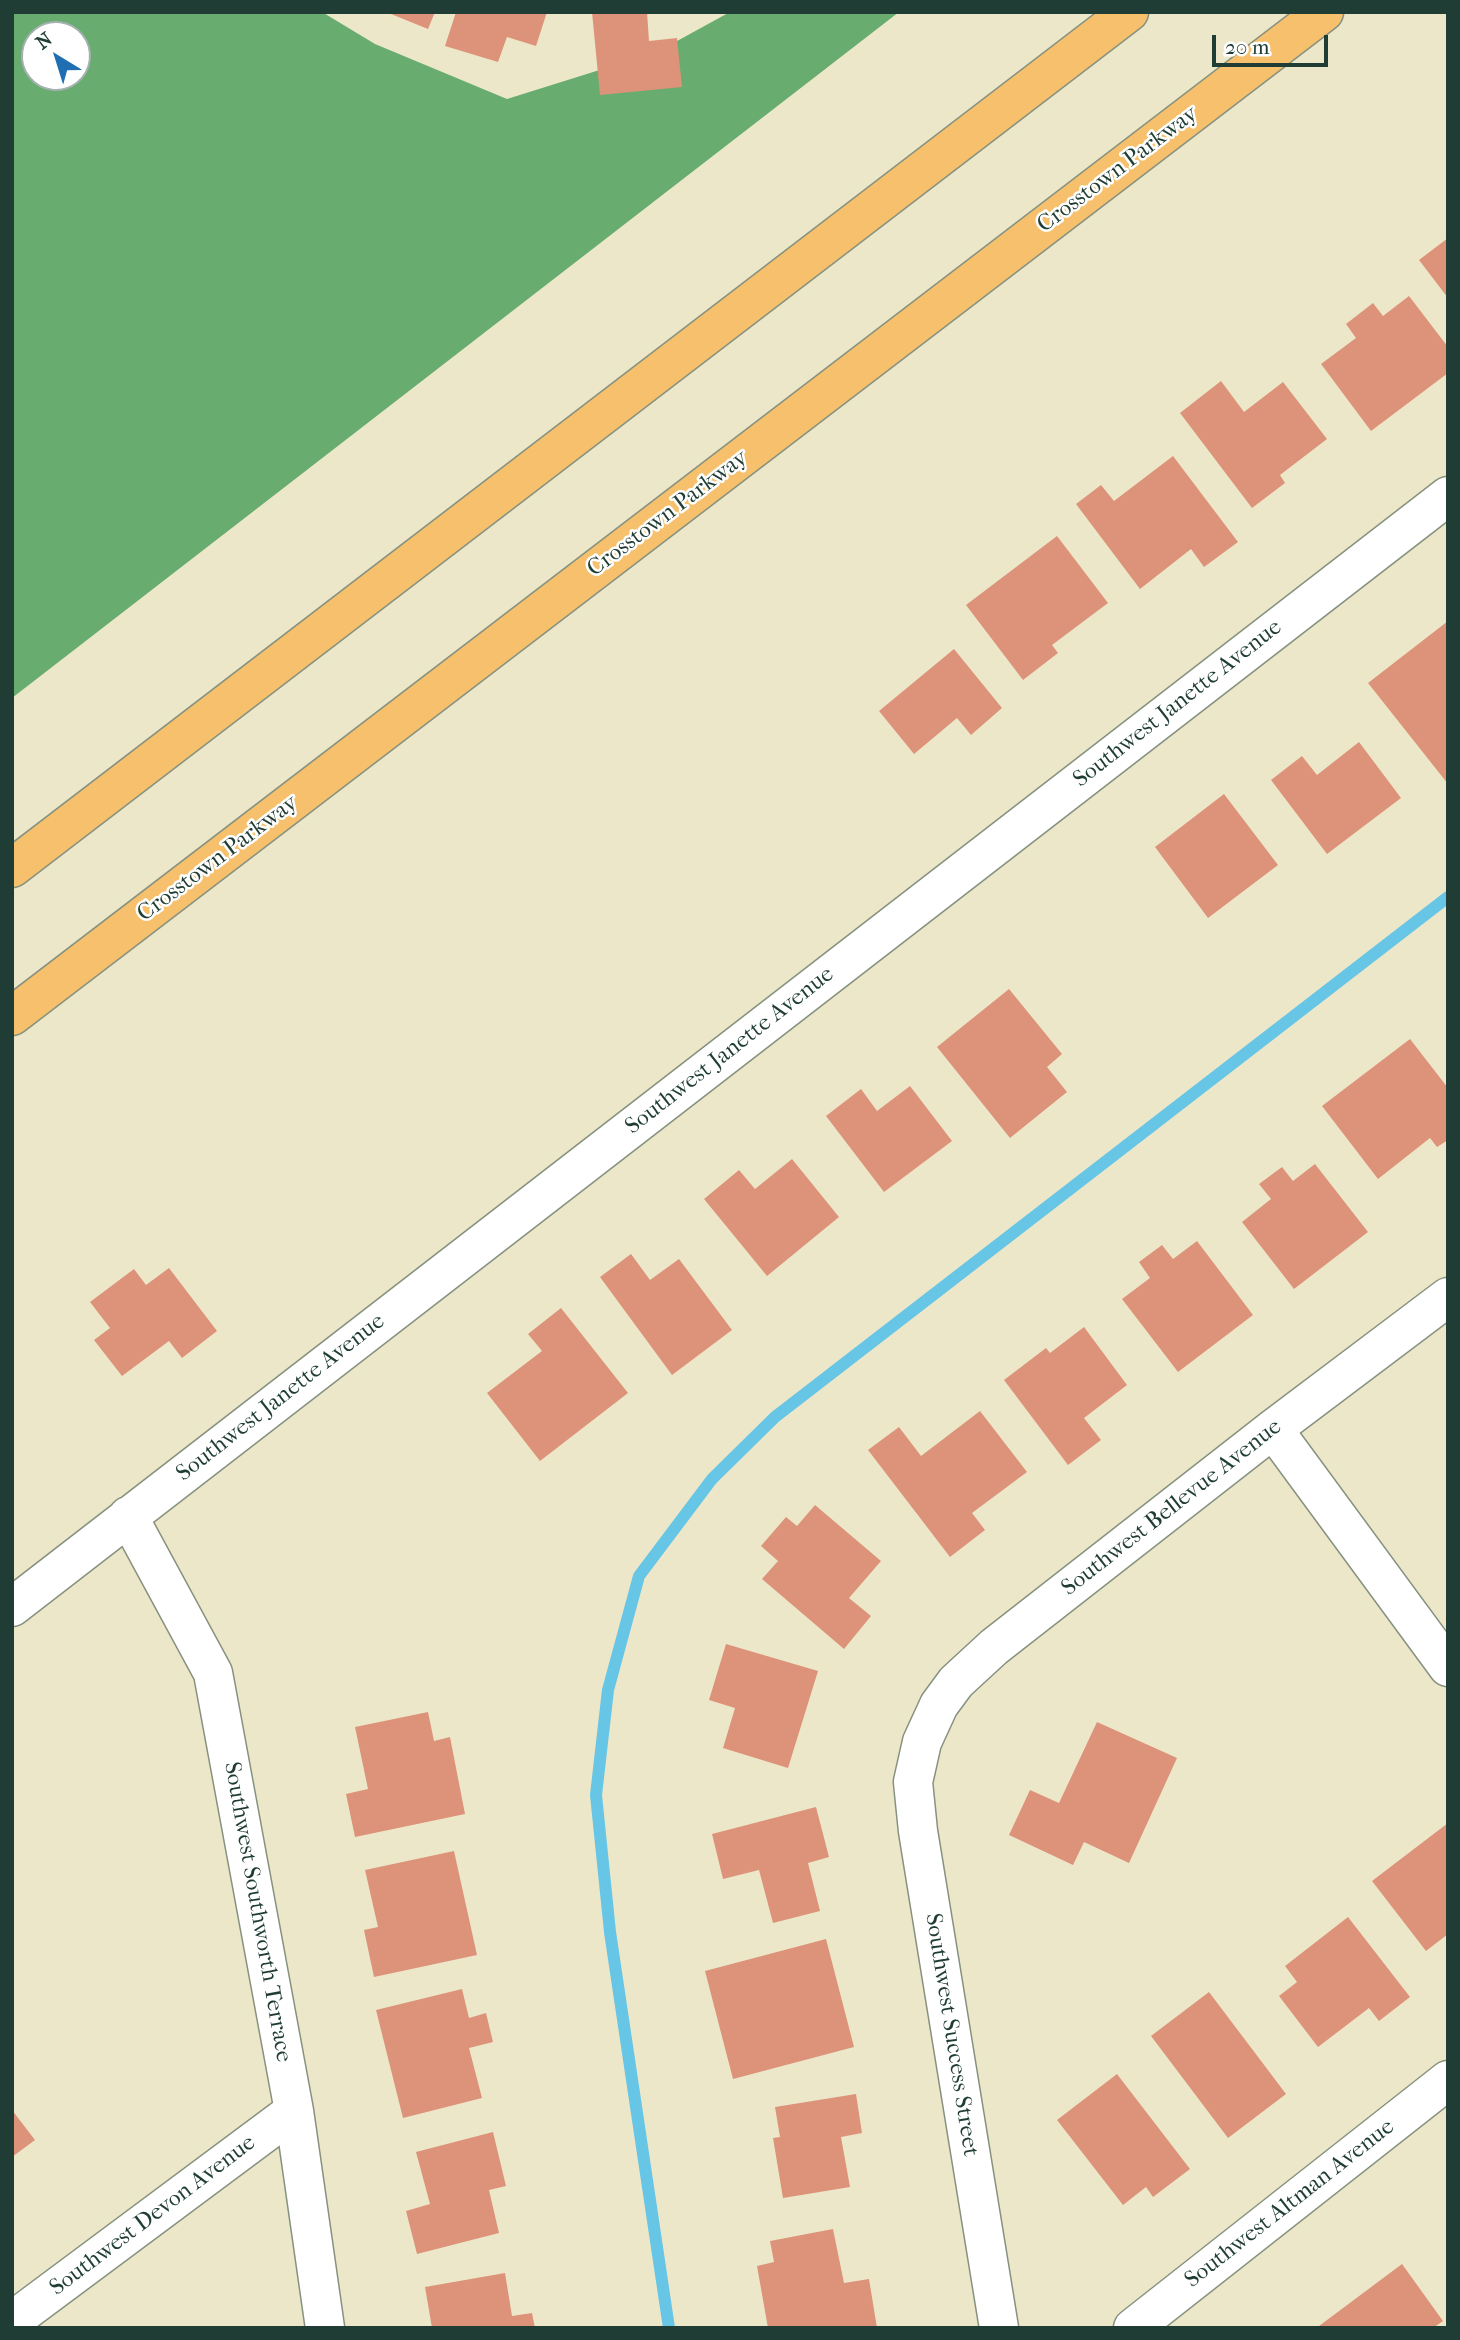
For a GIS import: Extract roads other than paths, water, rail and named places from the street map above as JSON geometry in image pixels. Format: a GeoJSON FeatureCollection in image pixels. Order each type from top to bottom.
{"type":"FeatureCollection","features":[{"type":"Feature","properties":{"kind":"main road"},"geometry":{"type":"LineString","coordinates":[[12,868],[1129,12]]}},
{"type":"Feature","properties":{"kind":"main road","name":"Crosstown Parkway"},"geometry":{"type":"LineString","coordinates":[[12,1016],[1324,12]]}},
{"type":"Feature","properties":{"kind":"street","name":"Southwest Janette Avenue"},"geometry":{"type":"LineString","coordinates":[[12,1607],[1448,496]]}},
{"type":"Feature","properties":{"kind":"street","name":"Southwest Bellevue Avenue"},"geometry":{"type":"LineString","coordinates":[[922,1742],[939,1704],[956,1682],[995,1647],[1273,1429],[1448,1297]]}},
{"type":"Feature","properties":{"kind":"street"},"geometry":{"type":"LineString","coordinates":[[1273,1429],[1448,1667]]}},
{"type":"Feature","properties":{"kind":"street","name":"Southwest Southworth Terrace"},"geometry":{"type":"LineString","coordinates":[[128,1517],[213,1674],[293,2111],[325,2328]]}},
{"type":"Feature","properties":{"kind":"street","name":"Southwest Success Street"},"geometry":{"type":"LineString","coordinates":[[922,1742],[913,1782],[918,1831],[999,2328]]}},
{"type":"Feature","properties":{"kind":"street","name":"Southwest Altman Avenue"},"geometry":{"type":"LineString","coordinates":[[1133,2328],[1448,2080]]}},
{"type":"Feature","properties":{"kind":"street","name":"Southwest Devon Avenue"},"geometry":{"type":"LineString","coordinates":[[12,2321],[293,2111]]}},
{"type":"Feature","properties":{"kind":"waterway"},"geometry":{"type":"LineString","coordinates":[[669,2328],[610,1932],[596,1795],[608,1690],[639,1576],[712,1479],[775,1417],[1448,897]]}}]}
